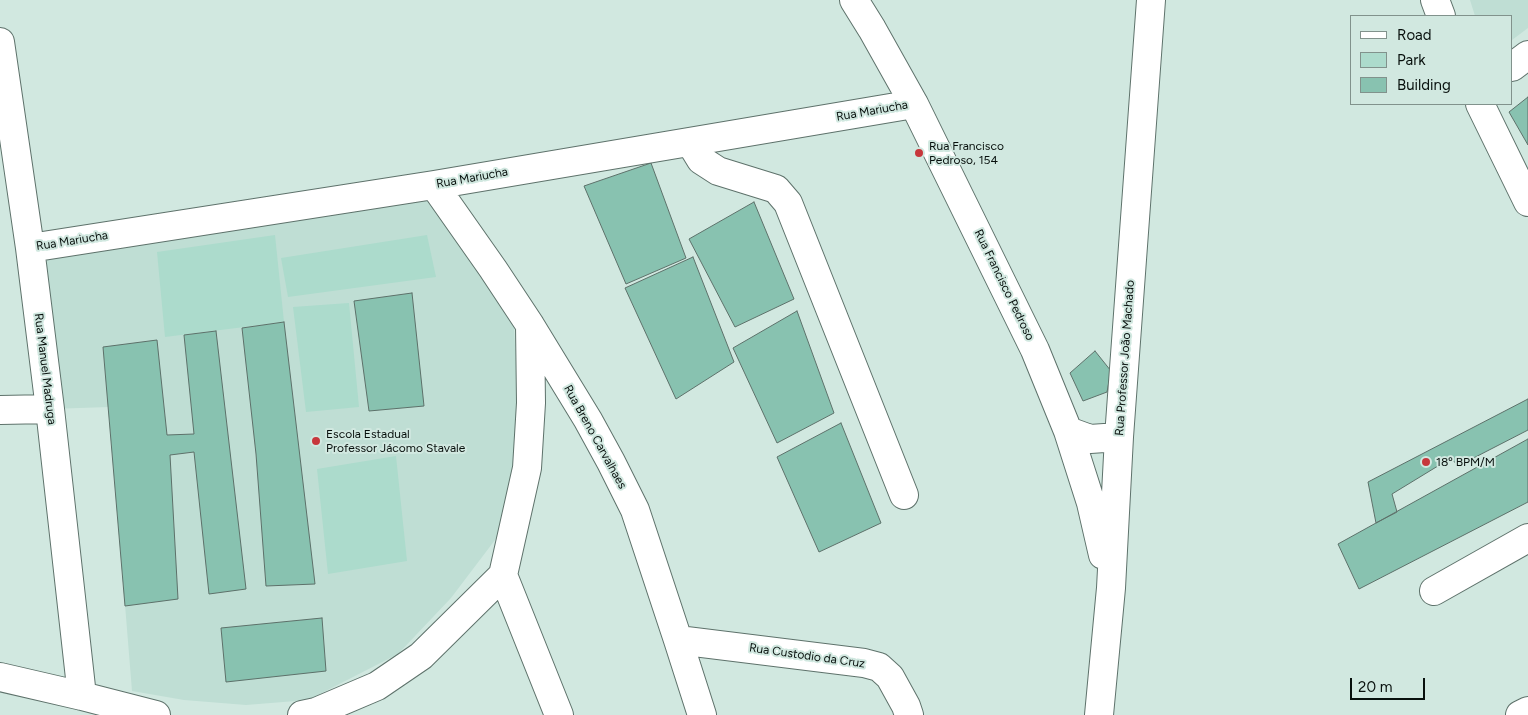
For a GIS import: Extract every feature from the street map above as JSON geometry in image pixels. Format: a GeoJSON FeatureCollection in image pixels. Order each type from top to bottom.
{"type":"FeatureCollection","features":[{"type":"Feature","properties":{"kind":"street","name":"Rua Francisco Pedroso"},"geometry":{"type":"LineString","coordinates":[[854,0],[914,104],[1035,350],[1068,431],[1091,502],[1111,588]]}},
{"type":"Feature","properties":{"kind":"street","name":"Rua Professor João Machado"},"geometry":{"type":"LineString","coordinates":[[1099,715],[1111,588],[1119,437],[1151,0]]}},
{"type":"Feature","properties":{"kind":"street"},"geometry":{"type":"LineString","coordinates":[[1435,0],[1440,15]]}},
{"type":"Feature","properties":{"kind":"street","name":"Rua Manuel Madruga"},"geometry":{"type":"LineString","coordinates":[[0,42],[30,248],[82,696]]}},
{"type":"Feature","properties":{"kind":"street"},"geometry":{"type":"LineString","coordinates":[[1513,66],[1528,56]]}},
{"type":"Feature","properties":{"kind":"street","name":"Rua Mariucha"},"geometry":{"type":"LineString","coordinates":[[30,248],[434,185],[914,104]]}},
{"type":"Feature","properties":{"kind":"street"},"geometry":{"type":"LineString","coordinates":[[1480,105],[1528,202]]}},
{"type":"Feature","properties":{"kind":"street"},"geometry":{"type":"LineString","coordinates":[[690,142],[701,160],[718,172],[776,189],[788,203],[904,495]]}},
{"type":"Feature","properties":{"kind":"street","name":"Rua Breno Carvalhaes"},"geometry":{"type":"LineString","coordinates":[[434,185],[530,325],[588,420],[611,462],[635,510],[702,715]]}},
{"type":"Feature","properties":{"kind":"street"},"geometry":{"type":"LineString","coordinates":[[302,715],[316,712],[376,686],[421,656],[503,575],[527,468],[531,403],[530,325]]}},
{"type":"Feature","properties":{"kind":"street"},"geometry":{"type":"LineString","coordinates":[[0,410],[50,409]]}},
{"type":"Feature","properties":{"kind":"street"},"geometry":{"type":"LineString","coordinates":[[1068,431],[1098,440],[1119,437]]}},
{"type":"Feature","properties":{"kind":"street"},"geometry":{"type":"LineString","coordinates":[[1434,591],[1528,538]]}},
{"type":"Feature","properties":{"kind":"street"},"geometry":{"type":"LineString","coordinates":[[503,575],[559,715]]}},
{"type":"Feature","properties":{"kind":"street","name":"Rua Custodio da Cruz"},"geometry":{"type":"LineString","coordinates":[[678,640],[864,663],[879,667],[890,677],[909,715]]}},
{"type":"Feature","properties":{"kind":"street"},"geometry":{"type":"LineString","coordinates":[[0,677],[156,715]]}},
{"type":"Feature","properties":{"kind":"street"},"geometry":{"type":"LineString","coordinates":[[1520,715],[1528,711]]}},
{"type":"Feature","properties":{"kind":"shaded area"},"geometry":{"type":"Polygon","coordinates":[[[1470,0],[1528,0],[1528,28],[1513,39],[1513,15],[1475,15],[1470,0]]]}},
{"type":"Feature","properties":{"kind":"shaded area","name":"Escola Estadual Professor Jácomo Stavale"},"geometry":{"type":"Polygon","coordinates":[[[419,185],[513,310],[522,473],[498,536],[451,598],[398,654],[308,700],[246,705],[184,700],[132,691],[109,407],[50,409],[24,259],[419,185]]]}},
{"type":"Feature","properties":{"kind":"green space"},"geometry":{"type":"Polygon","coordinates":[[[275,235],[284,322],[165,337],[157,252],[275,235]]]}},
{"type":"Feature","properties":{"kind":"green space"},"geometry":{"type":"Polygon","coordinates":[[[427,235],[436,277],[288,297],[281,258],[427,235]]]}},
{"type":"Feature","properties":{"kind":"green space"},"geometry":{"type":"Polygon","coordinates":[[[349,303],[359,407],[306,412],[293,307],[349,303]]]}},
{"type":"Feature","properties":{"kind":"green space"},"geometry":{"type":"Polygon","coordinates":[[[396,456],[407,561],[328,574],[317,469],[396,456]]]}},
{"type":"Feature","properties":{"kind":"building"},"geometry":{"type":"Polygon","coordinates":[[[1528,97],[1528,145],[1509,112],[1528,97]]]}},
{"type":"Feature","properties":{"kind":"building"},"geometry":{"type":"Polygon","coordinates":[[[651,163],[686,258],[626,284],[584,186],[651,163]]]}},
{"type":"Feature","properties":{"kind":"building"},"geometry":{"type":"Polygon","coordinates":[[[754,202],[794,299],[735,327],[689,239],[754,202]]]}},
{"type":"Feature","properties":{"kind":"building"},"geometry":{"type":"Polygon","coordinates":[[[693,257],[734,362],[676,399],[625,288],[693,257]]]}},
{"type":"Feature","properties":{"kind":"building"},"geometry":{"type":"Polygon","coordinates":[[[412,293],[424,406],[369,411],[354,301],[412,293]]]}},
{"type":"Feature","properties":{"kind":"building"},"geometry":{"type":"Polygon","coordinates":[[[797,311],[834,413],[777,443],[733,348],[797,311]]]}},
{"type":"Feature","properties":{"kind":"building"},"geometry":{"type":"Polygon","coordinates":[[[284,322],[315,584],[266,586],[256,454],[242,328],[284,322]]]}},
{"type":"Feature","properties":{"kind":"building"},"geometry":{"type":"Polygon","coordinates":[[[216,331],[246,589],[209,594],[194,452],[170,455],[178,599],[125,606],[103,347],[157,340],[167,435],[194,434],[184,335],[216,331]]]}},
{"type":"Feature","properties":{"kind":"building"},"geometry":{"type":"Polygon","coordinates":[[[1095,351],[1111,371],[1107,392],[1083,401],[1070,373],[1095,351]]]}},
{"type":"Feature","properties":{"kind":"building","name":"18º BPM/M"},"geometry":{"type":"Polygon","coordinates":[[[1528,399],[1528,430],[1458,466],[1451,458],[1392,494],[1397,512],[1376,523],[1368,482],[1528,399]]]}},
{"type":"Feature","properties":{"kind":"building"},"geometry":{"type":"Polygon","coordinates":[[[841,423],[881,523],[819,552],[777,457],[841,423]]]}},
{"type":"Feature","properties":{"kind":"building"},"geometry":{"type":"Polygon","coordinates":[[[1528,439],[1528,502],[1359,589],[1338,544],[1528,439]]]}},
{"type":"Feature","properties":{"kind":"building"},"geometry":{"type":"Polygon","coordinates":[[[322,618],[326,671],[226,682],[221,628],[322,618]]]}},
{"type":"Feature","properties":{"kind":"place","name":"Rua Francisco Pedroso, 154"},"geometry":{"type":"Point","coordinates":[919,153]}},
{"type":"Feature","properties":{"kind":"place","name":"Escola Estadual Professor Jácomo Stavale"},"geometry":{"type":"Point","coordinates":[316,441]}},
{"type":"Feature","properties":{"kind":"place","name":"18º BPM/M"},"geometry":{"type":"Point","coordinates":[1426,462]}}]}
